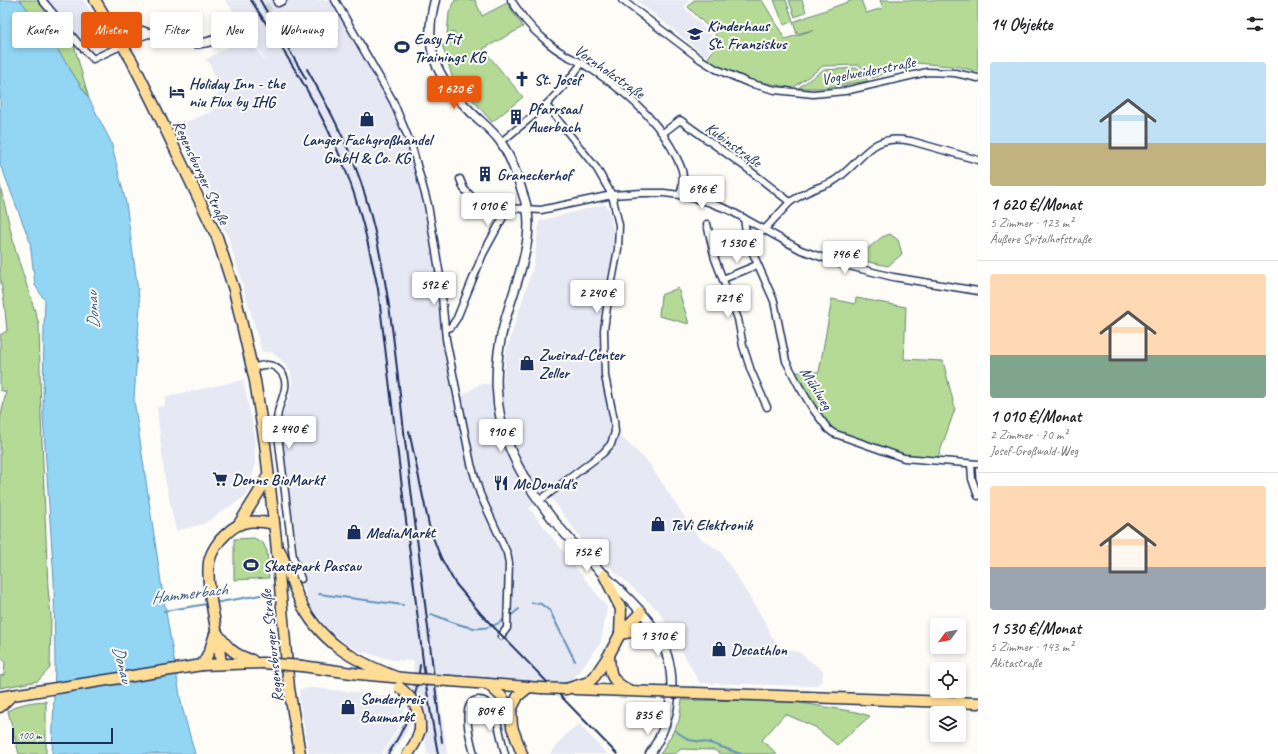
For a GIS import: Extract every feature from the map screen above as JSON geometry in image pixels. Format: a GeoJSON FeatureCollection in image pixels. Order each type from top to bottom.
{"type":"FeatureCollection","features":[{"type":"Feature","properties":{"kind":"main road","name":"Regensburger Straße"},"geometry":{"type":"LineString","coordinates":[[95,0],[103,12]]}},
{"type":"Feature","properties":{"kind":"main road","name":"Regensburger Straße"},"geometry":{"type":"LineString","coordinates":[[125,48],[153,103],[217,237],[234,290],[252,368],[263,428],[276,540],[289,688],[300,754]]}},
{"type":"Feature","properties":{"kind":"main road"},"geometry":{"type":"LineString","coordinates":[[221,663],[209,589],[209,562],[215,547],[229,531],[239,524],[268,475]]}},
{"type":"Feature","properties":{"kind":"main road"},"geometry":{"type":"LineString","coordinates":[[239,524],[258,520],[274,524]]}},
{"type":"Feature","properties":{"kind":"main road"},"geometry":{"type":"LineString","coordinates":[[276,540],[300,599],[311,619],[324,635],[349,656],[372,668],[396,677]]}},
{"type":"Feature","properties":{"kind":"main road"},"geometry":{"type":"LineString","coordinates":[[604,575],[622,610],[620,634]]}},
{"type":"Feature","properties":{"kind":"main road"},"geometry":{"type":"LineString","coordinates":[[566,689],[589,682],[595,676],[609,655],[620,634],[641,612]]}},
{"type":"Feature","properties":{"kind":"main road"},"geometry":{"type":"LineString","coordinates":[[216,631],[228,648],[241,657],[262,662]]}},
{"type":"Feature","properties":{"kind":"main road"},"geometry":{"type":"LineString","coordinates":[[202,665],[210,650],[216,631]]}},
{"type":"Feature","properties":{"kind":"main road"},"geometry":{"type":"LineString","coordinates":[[620,634],[636,631],[648,633],[662,640]]}},
{"type":"Feature","properties":{"kind":"main road"},"geometry":{"type":"LineString","coordinates":[[609,655],[610,672],[614,680],[619,685],[632,691]]}},
{"type":"Feature","properties":{"kind":"main road"},"geometry":{"type":"LineString","coordinates":[[0,697],[202,665],[262,662],[359,674],[541,688],[978,703]]}},
{"type":"Feature","properties":{"kind":"main road"},"geometry":{"type":"LineString","coordinates":[[359,674],[399,687],[407,694],[416,706],[420,714],[420,730],[415,743],[408,754]]}},
{"type":"Feature","properties":{"kind":"main road"},"geometry":{"type":"LineString","coordinates":[[488,684],[501,696],[511,710]]}},
{"type":"Feature","properties":{"kind":"main road"},"geometry":{"type":"LineString","coordinates":[[522,754],[512,727],[511,710],[518,696],[528,687]]}},
{"type":"Feature","properties":{"kind":"main road"},"geometry":{"type":"LineString","coordinates":[[0,693],[12,695]]}},
{"type":"Feature","properties":{"kind":"main road"},"geometry":{"type":"LineString","coordinates":[[0,707],[12,695]]}},
{"type":"Feature","properties":{"kind":"street"},"geometry":{"type":"LineString","coordinates":[[42,0],[81,47]]}},
{"type":"Feature","properties":{"kind":"street"},"geometry":{"type":"LineString","coordinates":[[335,0],[393,102],[412,147],[428,204],[440,276],[446,329],[471,464],[480,494],[507,554],[509,563],[507,628],[501,636]]}},
{"type":"Feature","properties":{"kind":"street"},"geometry":{"type":"LineString","coordinates":[[435,0],[430,24],[430,42],[432,55],[437,68],[450,90],[501,142],[512,162],[528,209],[528,226],[524,254],[501,337],[496,374],[496,392],[502,423],[510,449],[529,486],[556,525],[641,612],[662,640],[671,669],[672,686],[670,707],[662,731],[650,754]]}},
{"type":"Feature","properties":{"kind":"street","name":"Vornholzstraße"},"geometry":{"type":"LineString","coordinates":[[511,0],[530,26],[543,39],[564,55],[582,63],[622,92],[649,117],[663,133],[682,166],[684,182],[680,195]]}},
{"type":"Feature","properties":{"kind":"street","name":"Vogelweiderstraße"},"geometry":{"type":"LineString","coordinates":[[622,0],[700,59],[716,69],[749,83],[775,90],[813,94],[845,91],[927,72],[955,73],[978,78]]}},
{"type":"Feature","properties":{"kind":"street"},"geometry":{"type":"LineString","coordinates":[[142,31],[148,33]]}},
{"type":"Feature","properties":{"kind":"street"},"geometry":{"type":"LineString","coordinates":[[142,35],[158,32],[195,43],[211,40]]}},
{"type":"Feature","properties":{"kind":"street"},"geometry":{"type":"LineString","coordinates":[[82,48],[92,59],[116,48]]}},
{"type":"Feature","properties":{"kind":"street"},"geometry":{"type":"LineString","coordinates":[[506,138],[546,104],[565,85],[582,63]]}},
{"type":"Feature","properties":{"kind":"street"},"geometry":{"type":"LineString","coordinates":[[539,501],[603,453],[611,444],[615,432],[606,376],[604,349],[607,307],[618,249],[619,225],[612,195],[597,169],[546,104]]}},
{"type":"Feature","properties":{"kind":"street","name":"Kubinstraße"},"geometry":{"type":"LineString","coordinates":[[663,133],[680,120],[744,166],[790,202]]}},
{"type":"Feature","properties":{"kind":"street"},"geometry":{"type":"LineString","coordinates":[[764,230],[790,202],[810,191],[832,182],[867,150],[877,144],[900,139],[978,160]]}},
{"type":"Feature","properties":{"kind":"street"},"geometry":{"type":"LineString","coordinates":[[460,179],[464,189],[482,205],[508,208],[541,210],[612,195],[664,193],[680,195],[708,202],[729,210],[801,250],[865,271],[893,278],[978,291]]}},
{"type":"Feature","properties":{"kind":"street"},"geometry":{"type":"LineString","coordinates":[[446,329],[451,327],[458,318],[483,254],[508,208]]}},
{"type":"Feature","properties":{"kind":"street","name":"Mühlweg"},"geometry":{"type":"LineString","coordinates":[[744,218],[747,240],[774,301],[786,361],[813,409],[828,429],[833,433],[904,458],[978,464]]}},
{"type":"Feature","properties":{"kind":"street"},"geometry":{"type":"LineString","coordinates":[[706,224],[713,252],[738,319],[743,346],[751,371],[767,408]]}},
{"type":"Feature","properties":{"kind":"street"},"geometry":{"type":"LineString","coordinates":[[723,279],[757,265]]}},
{"type":"Feature","properties":{"kind":"street"},"geometry":{"type":"LineString","coordinates":[[252,368],[267,364],[274,366],[281,372],[285,379],[286,388],[279,409],[277,427],[293,557],[302,579]]}},
{"type":"Feature","properties":{"kind":"street"},"geometry":{"type":"LineString","coordinates":[[971,464],[972,479],[978,496]]}},
{"type":"Feature","properties":{"kind":"street"},"geometry":{"type":"LineString","coordinates":[[474,754],[467,711],[471,703],[481,700],[489,704],[492,708],[505,754]]}},
{"type":"Feature","properties":{"kind":"shaded area"},"geometry":{"type":"Polygon","coordinates":[[[45,0],[83,0],[91,12],[81,12],[81,40],[73,31],[73,12],[56,12],[45,0]]]}},
{"type":"Feature","properties":{"kind":"shaded area"},"geometry":{"type":"Polygon","coordinates":[[[225,0],[334,0],[399,114],[426,194],[446,336],[459,398],[480,384],[503,384],[506,352],[534,264],[539,221],[605,204],[610,212],[614,238],[611,265],[603,299],[599,332],[600,359],[610,427],[648,462],[698,537],[721,552],[767,625],[771,636],[779,646],[800,653],[823,671],[822,681],[815,686],[700,683],[659,611],[589,549],[549,495],[529,508],[607,607],[601,642],[566,689],[437,681],[447,754],[427,754],[420,694],[410,725],[400,743],[392,754],[384,754],[403,723],[412,689],[414,661],[393,660],[359,651],[345,643],[327,628],[306,598],[294,530],[281,431],[283,413],[289,399],[292,385],[291,372],[272,352],[262,352],[228,237],[175,127],[219,108],[215,99],[220,93],[210,63],[205,60],[226,48],[256,48],[267,63],[258,48],[258,12],[234,12],[225,0]]]}},
{"type":"Feature","properties":{"kind":"shaded area","name":"Kinderhaus St. Franziskus"},"geometry":{"type":"Polygon","coordinates":[[[636,0],[690,0],[684,7],[717,41],[706,56],[636,0]]]}},
{"type":"Feature","properties":{"kind":"shaded area"},"geometry":{"type":"Polygon","coordinates":[[[243,380],[254,431],[255,464],[251,483],[246,496],[203,524],[176,531],[164,473],[157,407],[165,406],[165,397],[243,380]]]}},
{"type":"Feature","properties":{"kind":"shaded area"},"geometry":{"type":"Polygon","coordinates":[[[314,688],[402,698],[406,701],[399,726],[382,754],[309,754],[299,698],[300,689],[314,688]]]}},
{"type":"Feature","properties":{"kind":"shaded area"},"geometry":{"type":"Polygon","coordinates":[[[579,724],[607,754],[550,754],[568,732],[579,724]]]}},
{"type":"Feature","properties":{"kind":"green space"},"geometry":{"type":"Polygon","coordinates":[[[20,0],[37,0],[47,12],[30,12],[20,0]]]}},
{"type":"Feature","properties":{"kind":"green space"},"geometry":{"type":"Polygon","coordinates":[[[455,0],[475,0],[482,16],[507,3],[523,27],[483,49],[523,97],[492,122],[452,76],[442,45],[457,38],[454,32],[447,34],[449,13],[455,0]]]}},
{"type":"Feature","properties":{"kind":"green space"},"geometry":{"type":"Polygon","coordinates":[[[694,0],[762,0],[785,39],[813,30],[797,34],[793,22],[853,0],[861,0],[866,13],[883,8],[880,0],[978,0],[978,72],[960,67],[917,63],[872,78],[859,65],[823,66],[793,88],[745,79],[724,70],[707,59],[720,41],[688,7],[694,0]]]}},
{"type":"Feature","properties":{"kind":"green space"},"geometry":{"type":"Polygon","coordinates":[[[774,0],[786,0],[793,21],[784,25],[774,0]]]}},
{"type":"Feature","properties":{"kind":"green space"},"geometry":{"type":"Polygon","coordinates":[[[789,0],[802,0],[806,12],[795,17],[789,0]]]}},
{"type":"Feature","properties":{"kind":"green space"},"geometry":{"type":"Polygon","coordinates":[[[73,44],[74,45],[89,99],[57,48],[73,48],[73,44]]]}},
{"type":"Feature","properties":{"kind":"green space"},"geometry":{"type":"Polygon","coordinates":[[[858,68],[868,81],[825,88],[798,88],[823,70],[858,68]]]}},
{"type":"Feature","properties":{"kind":"green space"},"geometry":{"type":"Polygon","coordinates":[[[0,185],[15,249],[39,324],[48,588],[51,616],[50,668],[38,681],[0,688],[0,676],[4,675],[5,663],[0,655],[0,420],[6,392],[0,390],[0,335],[7,331],[0,278],[0,185]]]}},
{"type":"Feature","properties":{"kind":"green space"},"geometry":{"type":"Polygon","coordinates":[[[890,234],[898,240],[902,254],[888,266],[855,259],[882,237],[890,234]]]}},
{"type":"Feature","properties":{"kind":"green space"},"geometry":{"type":"Polygon","coordinates":[[[678,288],[689,324],[659,316],[661,295],[678,288]]]}},
{"type":"Feature","properties":{"kind":"green space"},"geometry":{"type":"Polygon","coordinates":[[[856,298],[906,307],[904,359],[943,361],[955,409],[937,460],[905,458],[833,433],[790,372],[819,372],[832,299],[855,304],[856,298]]]}},
{"type":"Feature","properties":{"kind":"green space","name":"Skatepark Passau"},"geometry":{"type":"Polygon","coordinates":[[[254,538],[263,543],[267,551],[269,578],[234,580],[234,539],[254,538]]]}},
{"type":"Feature","properties":{"kind":"green space"},"geometry":{"type":"Polygon","coordinates":[[[682,700],[789,701],[856,712],[870,716],[837,745],[815,727],[785,714],[762,740],[777,754],[721,754],[714,750],[681,749],[675,754],[660,754],[679,721],[682,700]]]}},
{"type":"Feature","properties":{"kind":"green space"},"geometry":{"type":"Polygon","coordinates":[[[46,701],[46,754],[19,754],[8,711],[31,702],[46,701]]]}},
{"type":"Feature","properties":{"kind":"water","name":"Donau"},"geometry":{"type":"Polygon","coordinates":[[[0,0],[20,0],[30,12],[12,12],[12,48],[57,48],[89,99],[111,142],[126,203],[140,305],[134,400],[161,582],[182,707],[195,754],[52,754],[55,667],[54,580],[43,416],[45,301],[35,285],[30,242],[0,166],[0,0]]]}},
{"type":"Feature","properties":{"kind":"waterway","name":"Hammerbach"},"geometry":{"type":"LineString","coordinates":[[214,603],[272,593]]}},
{"type":"Feature","properties":{"kind":"waterway","name":"Hammerbach"},"geometry":{"type":"LineString","coordinates":[[319,594],[403,605]]}},
{"type":"Feature","properties":{"kind":"waterway","name":"Hammerbach"},"geometry":{"type":"LineString","coordinates":[[532,603],[541,604],[550,611],[575,661]]}},
{"type":"Feature","properties":{"kind":"waterway","name":"Hammerbach"},"geometry":{"type":"LineString","coordinates":[[164,611],[207,604]]}},
{"type":"Feature","properties":{"kind":"waterway","name":"Hammerbach"},"geometry":{"type":"LineString","coordinates":[[509,617],[519,609]]}},
{"type":"Feature","properties":{"kind":"waterway","name":"Hammerbach"},"geometry":{"type":"LineString","coordinates":[[431,614],[459,625],[477,628],[487,628],[496,625],[505,619]]}},
{"type":"Feature","properties":{"kind":"waterway","name":"Hammerbach"},"geometry":{"type":"LineString","coordinates":[[674,730],[689,740],[710,743],[741,754]]}},
{"type":"Feature","properties":{"kind":"tunnel"},"geometry":{"type":"LineString","coordinates":[[258,14],[278,2]]}},
{"type":"Feature","properties":{"kind":"railway"},"geometry":{"type":"LineString","coordinates":[[251,0],[302,81],[325,123],[350,181],[368,242],[378,289],[426,686],[438,754]]}},
{"type":"Feature","properties":{"kind":"railway"},"geometry":{"type":"LineString","coordinates":[[260,0],[306,79]]}},
{"type":"Feature","properties":{"kind":"railway"},"geometry":{"type":"LineString","coordinates":[[307,69],[332,114],[354,162],[374,226],[381,257],[391,321],[442,742]]}},
{"type":"Feature","properties":{"kind":"railway"},"geometry":{"type":"LineString","coordinates":[[409,431],[430,530],[441,558],[455,583],[481,614],[617,754]]}},
{"type":"Feature","properties":{"kind":"railway"},"geometry":{"type":"LineString","coordinates":[[388,754],[401,733],[414,700],[420,665]]}},
{"type":"Feature","properties":{"kind":"place","name":"Kinderhaus St. Franziskus"},"geometry":{"type":"Point","coordinates":[695,34]}},
{"type":"Feature","properties":{"kind":"place","name":"Easy Fit Trainings KG"},"geometry":{"type":"Point","coordinates":[402,47]}},
{"type":"Feature","properties":{"kind":"place","name":"St. Josef"},"geometry":{"type":"Point","coordinates":[522,79]}},
{"type":"Feature","properties":{"kind":"place","name":"Holiday Inn - the niu Flux by IHG"},"geometry":{"type":"Point","coordinates":[177,92]}},
{"type":"Feature","properties":{"kind":"place","name":"Pfarrsaal Auerbach"},"geometry":{"type":"Point","coordinates":[516,117]}},
{"type":"Feature","properties":{"kind":"place","name":"Langer Fachgroßhandel GmbH & Co. KG"},"geometry":{"type":"Point","coordinates":[367,119]}},
{"type":"Feature","properties":{"kind":"place","name":"Graneckerhof"},"geometry":{"type":"Point","coordinates":[485,174]}},
{"type":"Feature","properties":{"kind":"place","name":"Zweirad-Center Zeller"},"geometry":{"type":"Point","coordinates":[527,363]}},
{"type":"Feature","properties":{"kind":"place","name":"Denns BioMarkt"},"geometry":{"type":"Point","coordinates":[220,479]}},
{"type":"Feature","properties":{"kind":"place","name":"McDonald's"},"geometry":{"type":"Point","coordinates":[501,483]}},
{"type":"Feature","properties":{"kind":"place","name":"TeVi Elektronik"},"geometry":{"type":"Point","coordinates":[658,524]}},
{"type":"Feature","properties":{"kind":"place","name":"MediaMarkt"},"geometry":{"type":"Point","coordinates":[354,532]}},
{"type":"Feature","properties":{"kind":"place","name":"Skatepark Passau"},"geometry":{"type":"Point","coordinates":[251,565]}},
{"type":"Feature","properties":{"kind":"place","name":"Decathlon"},"geometry":{"type":"Point","coordinates":[719,649]}},
{"type":"Feature","properties":{"kind":"place","name":"Sonderpreis Baumarkt"},"geometry":{"type":"Point","coordinates":[348,707]}}]}
